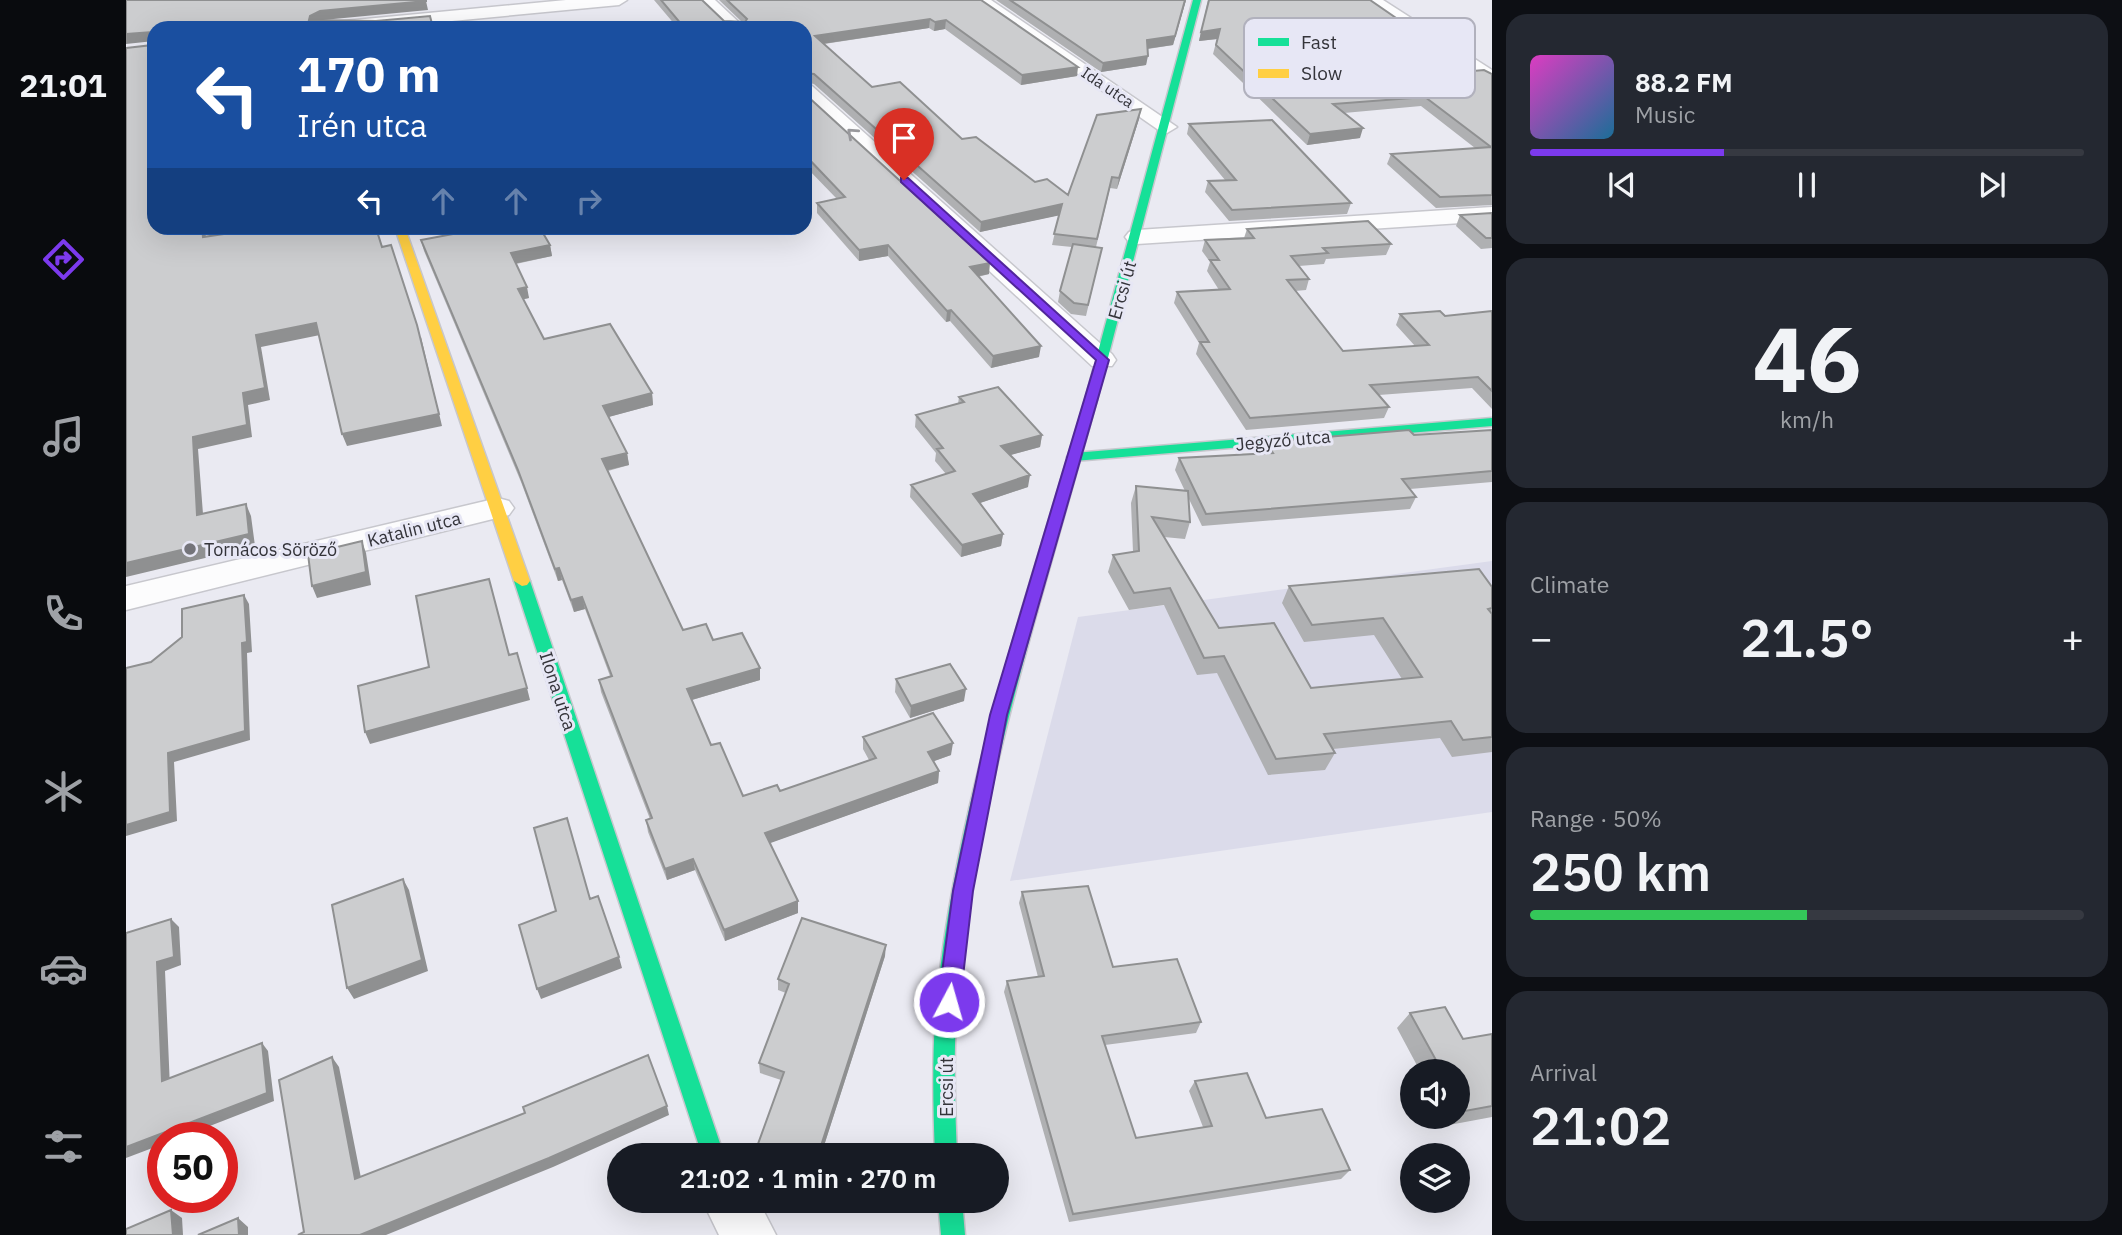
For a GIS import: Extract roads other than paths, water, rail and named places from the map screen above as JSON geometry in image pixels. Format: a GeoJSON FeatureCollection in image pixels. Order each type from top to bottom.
{"type":"FeatureCollection","features":[{"type":"Feature","properties":{"kind":"main road","name":"Ercsi út"},"geometry":{"type":"LineString","coordinates":[[946,1143],[947,1023],[963,891],[999,715],[1137,237],[1197,0]]}},
{"type":"Feature","properties":{"kind":"main road","name":"Ilona utca"},"geometry":{"type":"LineString","coordinates":[[402,235],[498,508],[709,1143]]}},
{"type":"Feature","properties":{"kind":"main road","name":"Jegyző utca"},"geometry":{"type":"LineString","coordinates":[[1074,457],[1492,422]]}},
{"type":"Feature","properties":{"kind":"main road"},"geometry":{"type":"LineString","coordinates":[[951,1213],[953,1235]]}},
{"type":"Feature","properties":{"kind":"street"},"geometry":{"type":"LineString","coordinates":[[396,21],[619,0]]}},
{"type":"Feature","properties":{"kind":"street"},"geometry":{"type":"LineString","coordinates":[[705,0],[728,21]]}},
{"type":"Feature","properties":{"kind":"street","name":"Ida utca"},"geometry":{"type":"LineString","coordinates":[[980,0],[1167,127]]}},
{"type":"Feature","properties":{"kind":"street"},"geometry":{"type":"LineString","coordinates":[[1372,0],[1400,18]]}},
{"type":"Feature","properties":{"kind":"street"},"geometry":{"type":"LineString","coordinates":[[315,11],[319,21]]}},
{"type":"Feature","properties":{"kind":"street"},"geometry":{"type":"LineString","coordinates":[[1475,67],[1492,78]]}},
{"type":"Feature","properties":{"kind":"street"},"geometry":{"type":"LineString","coordinates":[[812,96],[1102,360]]}},
{"type":"Feature","properties":{"kind":"street"},"geometry":{"type":"LineString","coordinates":[[1137,237],[1492,214]]}},
{"type":"Feature","properties":{"kind":"street","name":"Katalin utca"},"geometry":{"type":"LineString","coordinates":[[126,598],[498,508]]}},
{"type":"Feature","properties":{"kind":"street"},"geometry":{"type":"LineString","coordinates":[[736,1213],[749,1235]]}},
{"type":"Feature","properties":{"kind":"place","name":"Tornácos Söröző"},"geometry":{"type":"Point","coordinates":[190,549]}}]}
